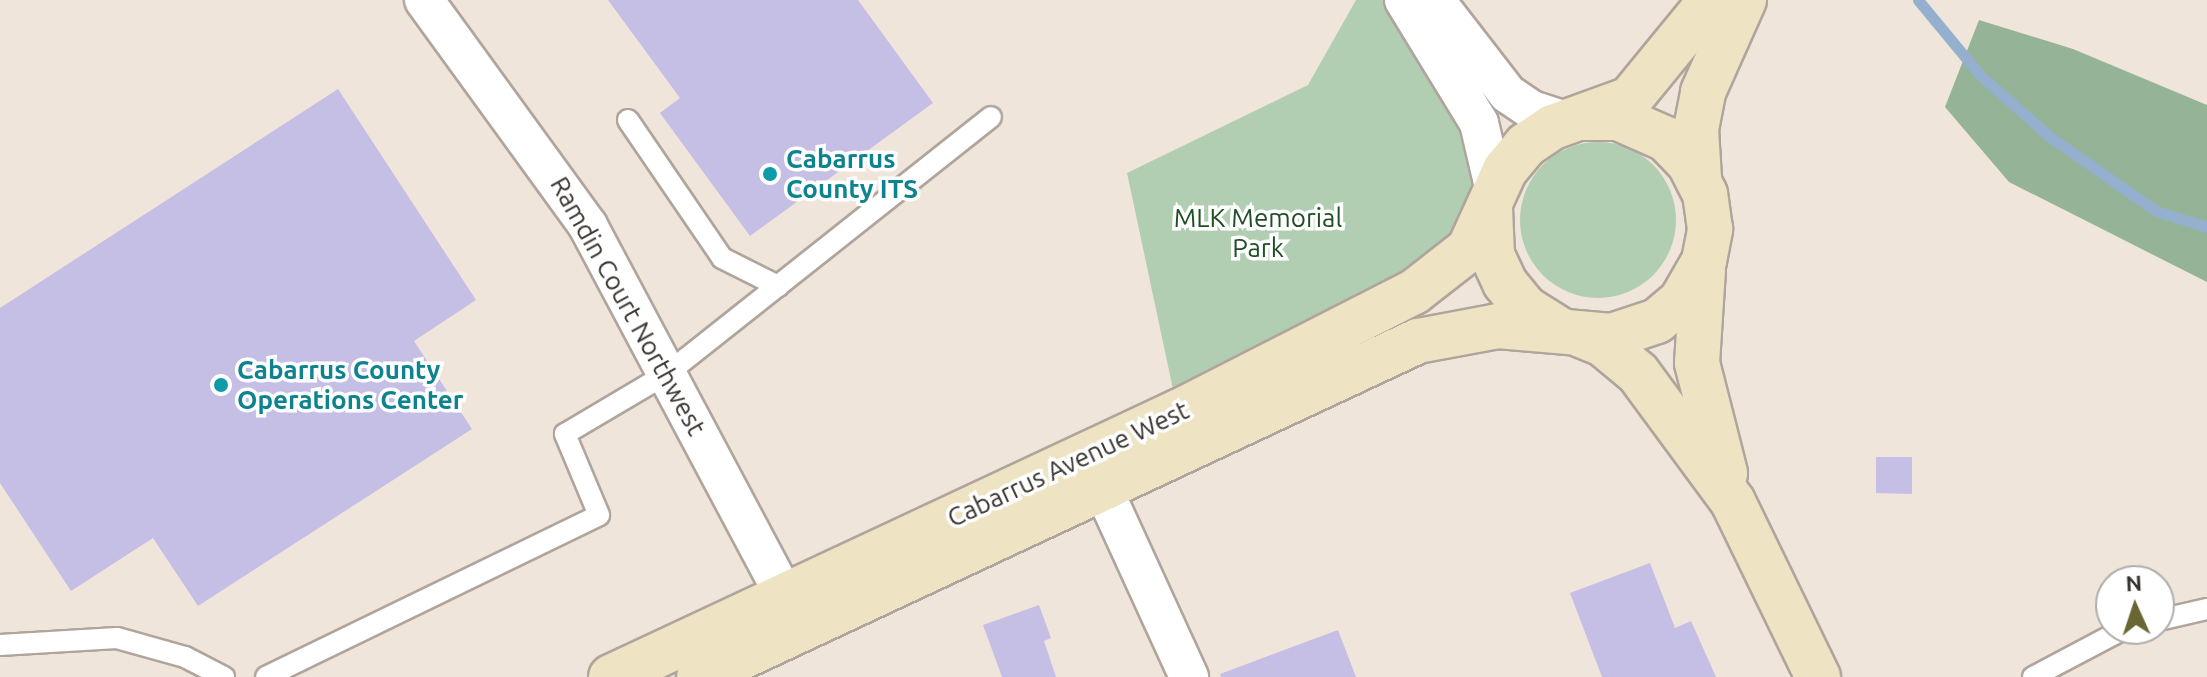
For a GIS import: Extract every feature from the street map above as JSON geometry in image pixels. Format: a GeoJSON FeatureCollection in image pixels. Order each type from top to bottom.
{"type":"FeatureCollection","features":[{"type":"Feature","properties":{"kind":"main road","name":"Cabarrus Avenue West"},"geometry":{"type":"LineString","coordinates":[[699,677],[793,612],[1379,313],[1456,264],[1526,145],[1576,120],[1618,106],[1635,94],[1711,0]]}},
{"type":"Feature","properties":{"kind":"main road","name":"Cabarrus Avenue West"},"geometry":{"type":"LineString","coordinates":[[611,677],[793,612],[1103,489],[1418,341],[1485,326],[1573,333],[1628,333],[1669,312],[1698,276],[1708,246],[1709,211],[1699,178],[1696,129],[1703,92],[1744,0]]}},
{"type":"Feature","properties":{"kind":"main road","name":"Cabarrus Avenue West"},"geometry":{"type":"LineString","coordinates":[[1576,120],[1618,118],[1651,130],[1679,150],[1699,178]]}},
{"type":"Feature","properties":{"kind":"main road"},"geometry":{"type":"LineString","coordinates":[[1493,200],[1492,255],[1505,283],[1525,308],[1573,333],[1603,344],[1638,373],[1733,502],[1818,677]]}},
{"type":"Feature","properties":{"kind":"main road"},"geometry":{"type":"LineString","coordinates":[[1708,246],[1698,303],[1697,363],[1733,502]]}},
{"type":"Feature","properties":{"kind":"street","name":"Ramdin Court Northwest"},"geometry":{"type":"LineString","coordinates":[[424,0],[564,188],[668,373],[793,612]]}},
{"type":"Feature","properties":{"kind":"street"},"geometry":{"type":"LineString","coordinates":[[1404,0],[1479,123],[1493,200]]}},
{"type":"Feature","properties":{"kind":"street"},"geometry":{"type":"LineString","coordinates":[[1435,0],[1508,94],[1532,110],[1576,120]]}},
{"type":"Feature","properties":{"kind":"street"},"geometry":{"type":"LineString","coordinates":[[1103,489],[1189,677]]}},
{"type":"Feature","properties":{"kind":"lane"},"geometry":{"type":"LineString","coordinates":[[266,677],[599,515],[565,434],[668,373],[991,117]]}},
{"type":"Feature","properties":{"kind":"lane"},"geometry":{"type":"LineString","coordinates":[[628,120],[722,258],[778,286]]}},
{"type":"Feature","properties":{"kind":"lane"},"geometry":{"type":"LineString","coordinates":[[2175,616],[2207,609]]}},
{"type":"Feature","properties":{"kind":"lane"},"geometry":{"type":"LineString","coordinates":[[0,645],[117,638],[185,657],[224,677]]}},
{"type":"Feature","properties":{"kind":"lane"},"geometry":{"type":"LineString","coordinates":[[2033,677],[2095,644]]}},
{"type":"Feature","properties":{"kind":"green space","name":"MLK Memorial Park"},"geometry":{"type":"Polygon","coordinates":[[[1356,0],[1390,0],[1464,127],[1480,178],[1461,227],[1429,262],[1174,394],[1127,173],[1308,85],[1356,0]]]}},
{"type":"Feature","properties":{"kind":"green space"},"geometry":{"type":"Polygon","coordinates":[[[1979,20],[2073,49],[2207,105],[2207,282],[2009,182],[1945,107],[1979,20]]]}},
{"type":"Feature","properties":{"kind":"green space"},"geometry":{"type":"Polygon","coordinates":[[[1598,142],[1628,148],[1653,165],[1670,190],[1676,220],[1670,250],[1653,275],[1628,292],[1598,298],[1568,292],[1543,275],[1526,250],[1520,220],[1526,190],[1543,165],[1568,148],[1598,142]]]}},
{"type":"Feature","properties":{"kind":"building","name":"Cabarrus County ITS"},"geometry":{"type":"Polygon","coordinates":[[[608,0],[858,0],[933,103],[750,236],[660,113],[680,98],[608,0]]]}},
{"type":"Feature","properties":{"kind":"building","name":"Cabarrus County Operations Center"},"geometry":{"type":"Polygon","coordinates":[[[338,89],[476,300],[414,341],[472,429],[198,606],[153,538],[71,591],[0,483],[0,308],[338,89]]]}},
{"type":"Feature","properties":{"kind":"building"},"geometry":{"type":"Polygon","coordinates":[[[1876,457],[1912,457],[1912,494],[1876,493],[1876,457]]]}},
{"type":"Feature","properties":{"kind":"building"},"geometry":{"type":"Polygon","coordinates":[[[1650,563],[1675,628],[1691,621],[1716,677],[1602,677],[1570,593],[1650,563]]]}},
{"type":"Feature","properties":{"kind":"building"},"geometry":{"type":"Polygon","coordinates":[[[1039,605],[1051,638],[1044,641],[1056,677],[1002,677],[983,625],[1039,605]]]}},
{"type":"Feature","properties":{"kind":"building"},"geometry":{"type":"Polygon","coordinates":[[[1338,630],[1356,677],[1221,677],[1220,674],[1338,630]]]}},
{"type":"Feature","properties":{"kind":"waterway"},"geometry":{"type":"LineString","coordinates":[[1918,0],[1980,75],[2050,137],[2156,211],[2207,227]]}},
{"type":"Feature","properties":{"kind":"place","name":"Cabarrus County ITS"},"geometry":{"type":"Point","coordinates":[770,174]}},
{"type":"Feature","properties":{"kind":"place","name":"Cabarrus County Operations Center"},"geometry":{"type":"Point","coordinates":[221,385]}}]}
